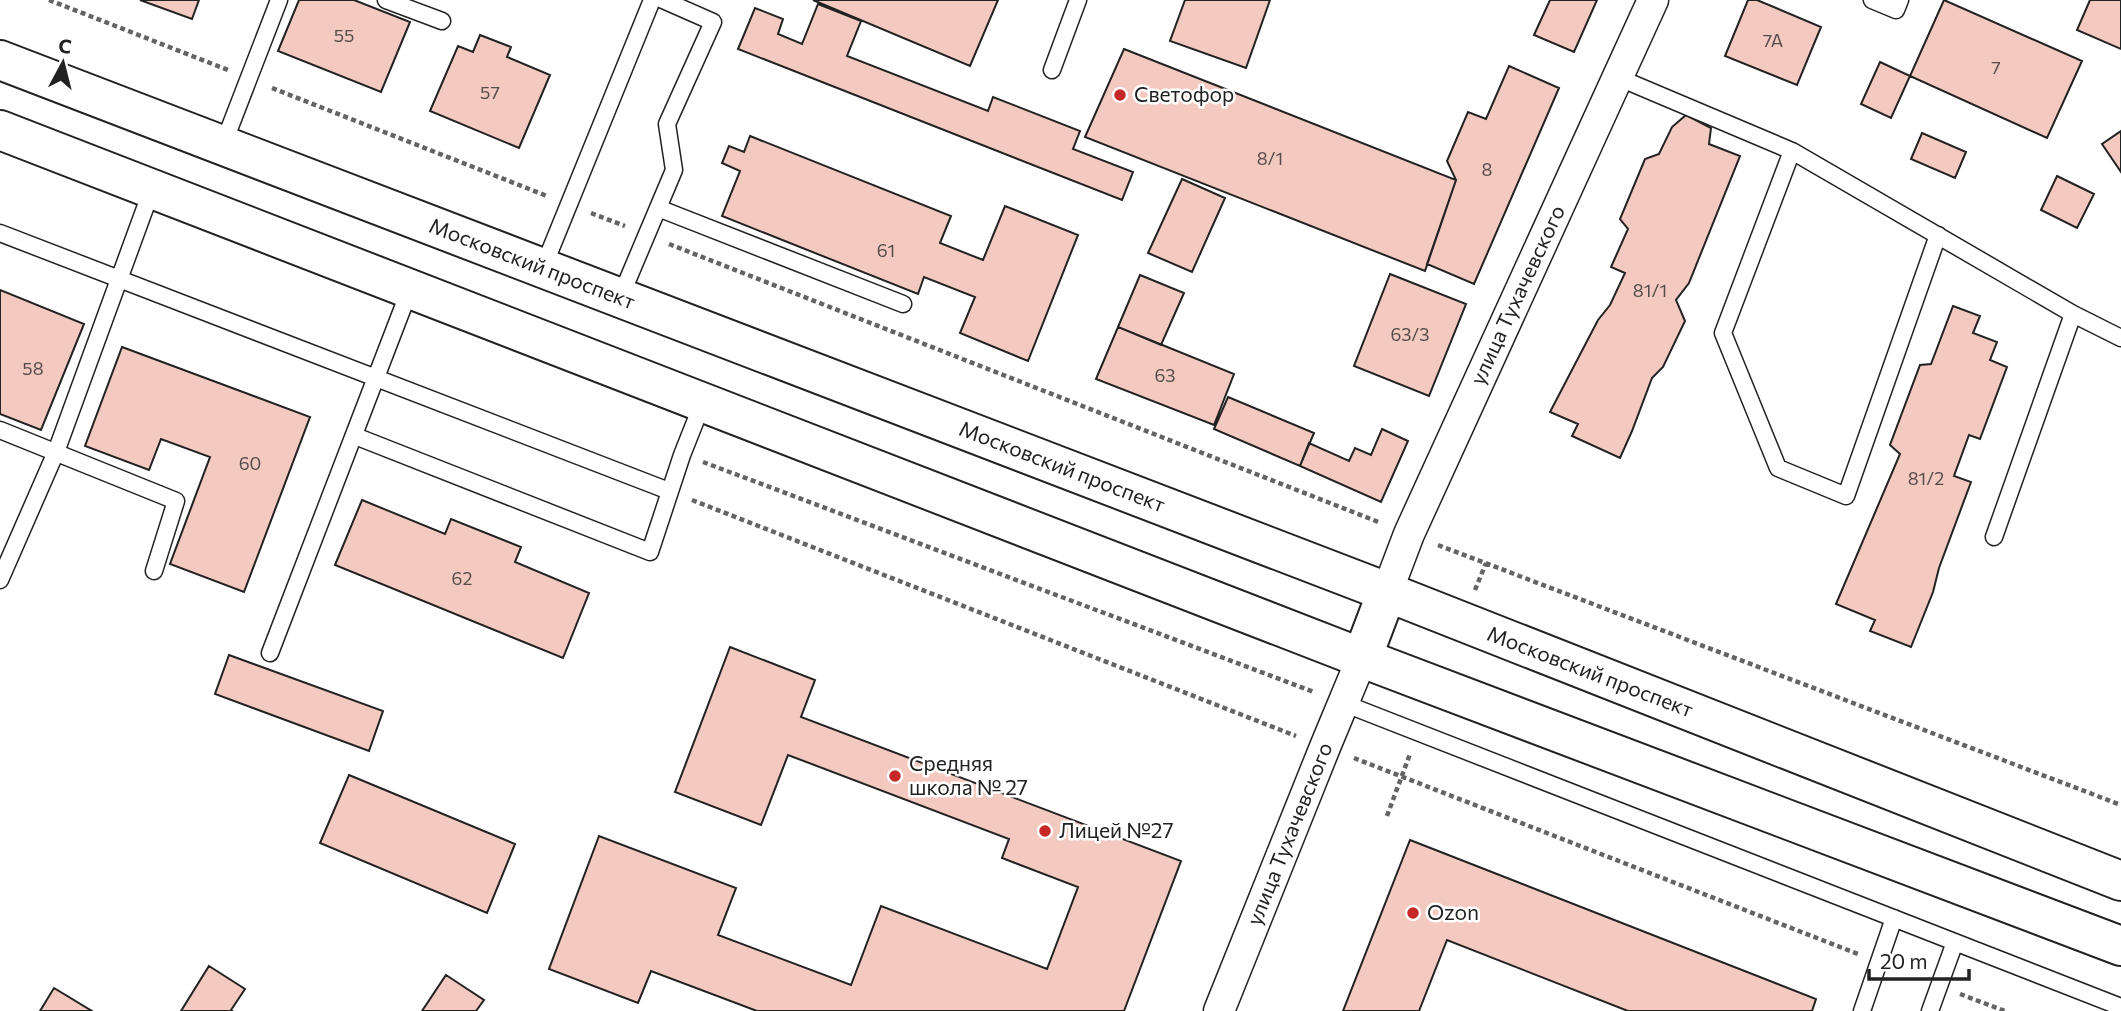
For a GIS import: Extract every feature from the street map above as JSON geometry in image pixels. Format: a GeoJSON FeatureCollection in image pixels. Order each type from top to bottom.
{"type":"FeatureCollection","features":[{"type":"Feature","properties":{"kind":"main road","name":"Московский проспект"},"geometry":{"type":"LineString","coordinates":[[0,60],[1387,592],[2121,881]]}},
{"type":"Feature","properties":{"kind":"main road"},"geometry":{"type":"LineString","coordinates":[[0,130],[1362,658],[2121,946]]}},
{"type":"Feature","properties":{"kind":"main road"},"geometry":{"type":"LineString","coordinates":[[1362,658],[1387,592]]}},
{"type":"Feature","properties":{"kind":"street","name":"улица Тухачевского"},"geometry":{"type":"LineString","coordinates":[[1387,592],[1409,534],[1653,0]]}},
{"type":"Feature","properties":{"kind":"street","name":"улица Тухачевского"},"geometry":{"type":"LineString","coordinates":[[1219,1011],[1362,658]]}},
{"type":"Feature","properties":{"kind":"lane"},"geometry":{"type":"LineString","coordinates":[[223,145],[279,0]]}},
{"type":"Feature","properties":{"kind":"lane"},"geometry":{"type":"LineString","coordinates":[[386,0],[442,21]]}},
{"type":"Feature","properties":{"kind":"lane"},"geometry":{"type":"LineString","coordinates":[[542,268],[652,0]]}},
{"type":"Feature","properties":{"kind":"lane"},"geometry":{"type":"LineString","coordinates":[[620,298],[674,170],[667,124],[713,22],[663,0]]}},
{"type":"Feature","properties":{"kind":"lane"},"geometry":{"type":"LineString","coordinates":[[1052,69],[1078,0]]}},
{"type":"Feature","properties":{"kind":"lane"},"geometry":{"type":"LineString","coordinates":[[1872,0],[1896,10],[1900,0]]}},
{"type":"Feature","properties":{"kind":"lane"},"geometry":{"type":"LineString","coordinates":[[1618,77],[1792,151],[2073,314],[2121,338]]}},
{"type":"Feature","properties":{"kind":"lane"},"geometry":{"type":"LineString","coordinates":[[1792,151],[1723,333],[1778,468],[1846,496],[1938,235]]}},
{"type":"Feature","properties":{"kind":"lane"},"geometry":{"type":"LineString","coordinates":[[0,580],[56,452],[152,189]]}},
{"type":"Feature","properties":{"kind":"lane"},"geometry":{"type":"LineString","coordinates":[[658,208],[903,304]]}},
{"type":"Feature","properties":{"kind":"lane"},"geometry":{"type":"LineString","coordinates":[[0,233],[669,491]]}},
{"type":"Feature","properties":{"kind":"lane"},"geometry":{"type":"LineString","coordinates":[[271,653],[410,289]]}},
{"type":"Feature","properties":{"kind":"lane"},"geometry":{"type":"LineString","coordinates":[[1994,537],[2073,314]]}},
{"type":"Feature","properties":{"kind":"lane"},"geometry":{"type":"LineString","coordinates":[[355,436],[650,552],[669,491],[703,402]]}},
{"type":"Feature","properties":{"kind":"lane"},"geometry":{"type":"LineString","coordinates":[[0,430],[176,500],[154,571]]}},
{"type":"Feature","properties":{"kind":"lane"},"geometry":{"type":"LineString","coordinates":[[1343,703],[2121,1007]]}},
{"type":"Feature","properties":{"kind":"lane"},"geometry":{"type":"LineString","coordinates":[[1862,1011],[1894,918]]}},
{"type":"Feature","properties":{"kind":"lane"},"geometry":{"type":"LineString","coordinates":[[1930,1011],[1955,942]]}},
{"type":"Feature","properties":{"kind":"path"},"geometry":{"type":"LineString","coordinates":[[48,0],[1409,534],[2121,806]]}},
{"type":"Feature","properties":{"kind":"path"},"geometry":{"type":"LineString","coordinates":[[682,455],[1343,703]]}},
{"type":"Feature","properties":{"kind":"building"},"geometry":{"type":"Polygon","coordinates":[[[140,0],[199,0],[192,19],[140,0]]]}},
{"type":"Feature","properties":{"kind":"building"},"geometry":{"type":"Polygon","coordinates":[[[299,0],[354,0],[410,22],[381,92],[278,51],[299,0]]]}},
{"type":"Feature","properties":{"kind":"building"},"geometry":{"type":"Polygon","coordinates":[[[813,0],[998,0],[970,66],[813,0]]]}},
{"type":"Feature","properties":{"kind":"building"},"geometry":{"type":"Polygon","coordinates":[[[1185,0],[1270,0],[1246,68],[1170,41],[1185,0]]]}},
{"type":"Feature","properties":{"kind":"building"},"geometry":{"type":"Polygon","coordinates":[[[1550,0],[1597,0],[1574,52],[1534,35],[1550,0]]]}},
{"type":"Feature","properties":{"kind":"building"},"geometry":{"type":"Polygon","coordinates":[[[1748,0],[1757,0],[1821,27],[1797,85],[1725,56],[1748,0]]]}},
{"type":"Feature","properties":{"kind":"building"},"geometry":{"type":"Polygon","coordinates":[[[1944,0],[2082,61],[2047,138],[1910,76],[1944,0]]]}},
{"type":"Feature","properties":{"kind":"building"},"geometry":{"type":"Polygon","coordinates":[[[2090,0],[2121,0],[2121,49],[2077,30],[2090,0]]]}},
{"type":"Feature","properties":{"kind":"building"},"geometry":{"type":"Polygon","coordinates":[[[818,4],[861,21],[847,56],[988,111],[993,97],[1080,131],[1073,149],[1133,172],[1122,200],[738,49],[755,8],[783,19],[778,34],[802,44],[818,4]]]}},
{"type":"Feature","properties":{"kind":"building"},"geometry":{"type":"Polygon","coordinates":[[[480,35],[511,47],[507,57],[550,75],[519,148],[430,111],[458,46],[473,52],[480,35]]]}},
{"type":"Feature","properties":{"kind":"building"},"geometry":{"type":"Polygon","coordinates":[[[1124,49],[1456,180],[1425,271],[1085,137],[1124,49]]]}},
{"type":"Feature","properties":{"kind":"building"},"geometry":{"type":"Polygon","coordinates":[[[1880,62],[1910,76],[1891,118],[1861,104],[1880,62]]]}},
{"type":"Feature","properties":{"kind":"building"},"geometry":{"type":"Polygon","coordinates":[[[1509,66],[1559,88],[1474,284],[1427,264],[1456,180],[1447,161],[1468,112],[1486,119],[1509,66]]]}},
{"type":"Feature","properties":{"kind":"building"},"geometry":{"type":"Polygon","coordinates":[[[1686,115],[1711,128],[1709,144],[1740,156],[1689,283],[1676,300],[1685,321],[1663,367],[1652,378],[1620,458],[1572,436],[1578,424],[1550,412],[1625,273],[1611,267],[1628,229],[1620,219],[1645,159],[1659,154],[1672,127],[1686,115]]]}},
{"type":"Feature","properties":{"kind":"building"},"geometry":{"type":"Polygon","coordinates":[[[2121,131],[2121,172],[2102,144],[2121,131]]]}},
{"type":"Feature","properties":{"kind":"building"},"geometry":{"type":"Polygon","coordinates":[[[1922,133],[1966,152],[1955,178],[1911,159],[1922,133]]]}},
{"type":"Feature","properties":{"kind":"building"},"geometry":{"type":"Polygon","coordinates":[[[750,136],[951,216],[940,243],[983,260],[1005,206],[1078,235],[1028,361],[960,333],[975,297],[924,277],[918,294],[722,216],[740,171],[722,163],[729,146],[744,152],[750,136]]]}},
{"type":"Feature","properties":{"kind":"building"},"geometry":{"type":"Polygon","coordinates":[[[2057,176],[2094,194],[2077,228],[2041,210],[2057,176]]]}},
{"type":"Feature","properties":{"kind":"building"},"geometry":{"type":"Polygon","coordinates":[[[1182,179],[1225,198],[1192,272],[1148,253],[1182,179]]]}},
{"type":"Feature","properties":{"kind":"building"},"geometry":{"type":"Polygon","coordinates":[[[1390,274],[1466,304],[1429,396],[1354,366],[1390,274]]]}},
{"type":"Feature","properties":{"kind":"building"},"geometry":{"type":"Polygon","coordinates":[[[1140,275],[1184,293],[1161,345],[1118,327],[1140,275]]]}},
{"type":"Feature","properties":{"kind":"building"},"geometry":{"type":"Polygon","coordinates":[[[0,290],[84,324],[41,430],[0,414],[0,290]]]}},
{"type":"Feature","properties":{"kind":"building"},"geometry":{"type":"Polygon","coordinates":[[[1953,306],[1980,316],[1973,333],[1997,342],[1990,360],[2007,367],[1980,439],[1969,435],[1954,476],[1971,482],[1911,647],[1870,631],[1875,620],[1836,604],[1900,454],[1890,445],[1920,365],[1931,364],[1953,306]]]}},
{"type":"Feature","properties":{"kind":"building"},"geometry":{"type":"Polygon","coordinates":[[[1118,327],[1234,374],[1214,425],[1096,379],[1118,327]]]}},
{"type":"Feature","properties":{"kind":"building"},"geometry":{"type":"Polygon","coordinates":[[[122,347],[310,417],[244,592],[170,564],[210,457],[161,439],[149,470],[85,446],[122,347]]]}},
{"type":"Feature","properties":{"kind":"building"},"geometry":{"type":"Polygon","coordinates":[[[1228,397],[1314,433],[1300,466],[1214,429],[1228,397]]]}},
{"type":"Feature","properties":{"kind":"building"},"geometry":{"type":"Polygon","coordinates":[[[1382,429],[1408,441],[1381,502],[1300,466],[1309,443],[1349,461],[1355,448],[1371,455],[1382,429]]]}},
{"type":"Feature","properties":{"kind":"building"},"geometry":{"type":"Polygon","coordinates":[[[362,500],[445,534],[451,519],[521,547],[515,562],[589,593],[563,658],[335,565],[362,500]]]}},
{"type":"Feature","properties":{"kind":"building","name":"Лицей №27"},"geometry":{"type":"Polygon","coordinates":[[[730,647],[815,680],[801,717],[1181,861],[1124,1011],[757,1011],[651,971],[638,1003],[549,969],[599,836],[736,888],[718,935],[851,985],[881,906],[1047,969],[1078,887],[1002,858],[1009,839],[788,755],[761,825],[675,792],[730,647]]]}},
{"type":"Feature","properties":{"kind":"building"},"geometry":{"type":"Polygon","coordinates":[[[229,655],[383,711],[369,751],[215,694],[229,655]]]}},
{"type":"Feature","properties":{"kind":"building"},"geometry":{"type":"Polygon","coordinates":[[[349,775],[515,844],[487,913],[320,843],[349,775]]]}},
{"type":"Feature","properties":{"kind":"building"},"geometry":{"type":"Polygon","coordinates":[[[1410,840],[1816,999],[1812,1011],[1628,1011],[1447,940],[1419,1011],[1343,1011],[1410,840]]]}},
{"type":"Feature","properties":{"kind":"building"},"geometry":{"type":"Polygon","coordinates":[[[209,966],[245,989],[231,1010],[233,1011],[181,1011],[209,966]]]}},
{"type":"Feature","properties":{"kind":"building"},"geometry":{"type":"Polygon","coordinates":[[[446,975],[484,1000],[476,1011],[422,1011],[446,975]]]}},
{"type":"Feature","properties":{"kind":"building"},"geometry":{"type":"Polygon","coordinates":[[[54,988],[92,1011],[40,1011],[54,988]]]}},
{"type":"Feature","properties":{"kind":"place","name":"Светофор"},"geometry":{"type":"Point","coordinates":[1120,95]}},
{"type":"Feature","properties":{"kind":"place","name":"Средняя школа № 27"},"geometry":{"type":"Point","coordinates":[895,776]}},
{"type":"Feature","properties":{"kind":"place","name":"Лицей №27"},"geometry":{"type":"Point","coordinates":[1045,831]}},
{"type":"Feature","properties":{"kind":"place","name":"Ozon"},"geometry":{"type":"Point","coordinates":[1413,913]}}]}
